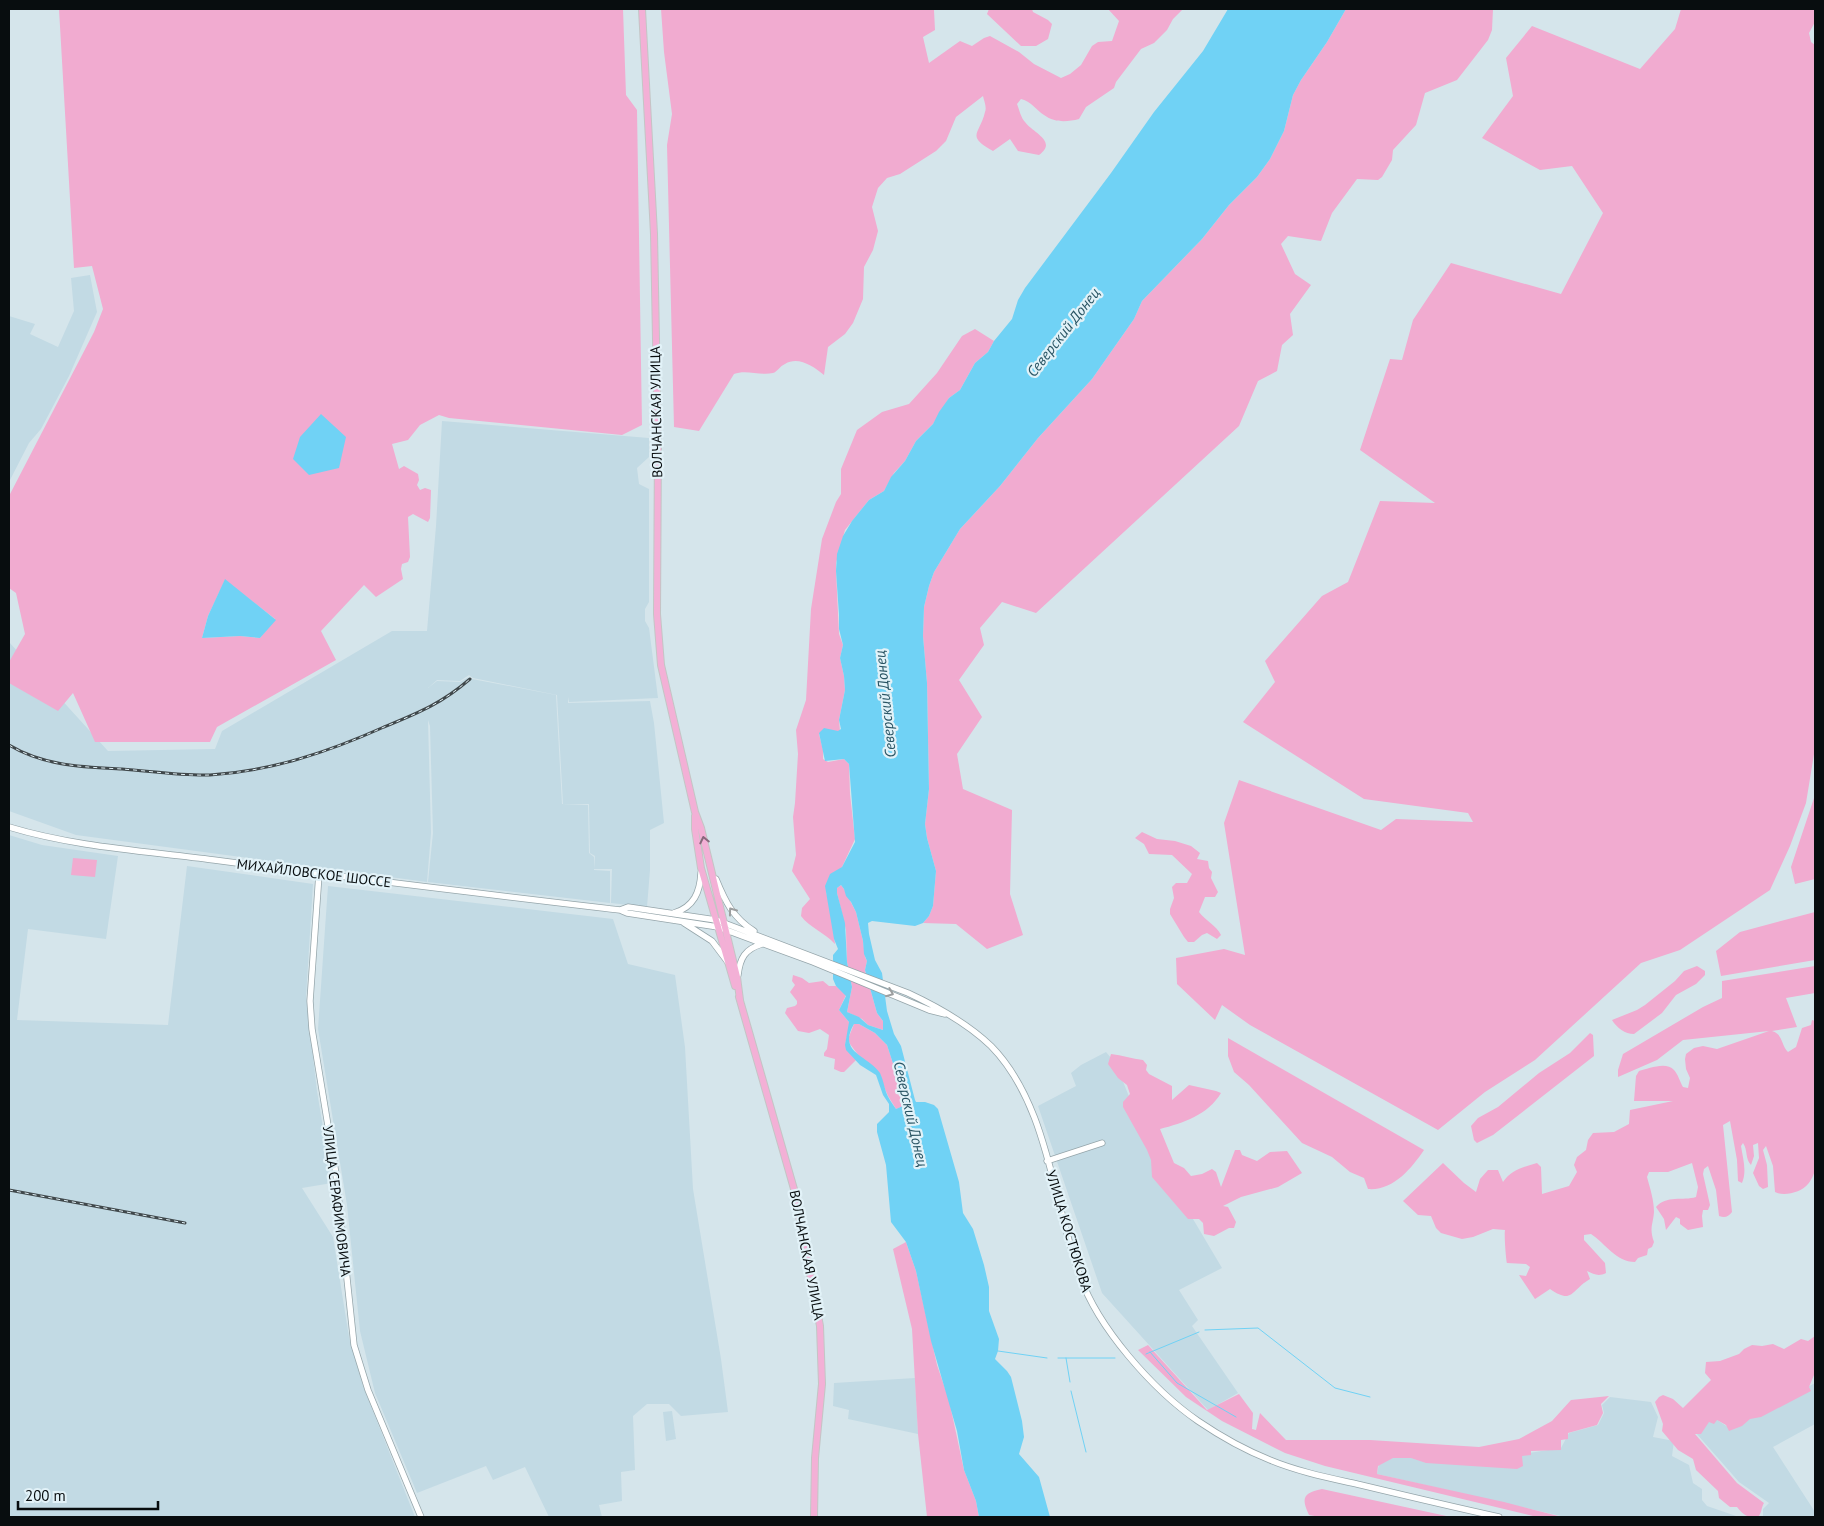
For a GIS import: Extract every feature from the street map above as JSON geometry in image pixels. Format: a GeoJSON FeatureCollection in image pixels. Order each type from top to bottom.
{"type":"FeatureCollection","features":[{"type":"Feature","properties":{"kind":"main road","name":"ВОЛЧАНСКАЯ УЛИЦА"},"geometry":{"type":"LineString","coordinates":[[642,9],[654,234],[655,377],[658,444],[657,614],[661,665],[695,812],[711,869],[719,923],[728,963],[794,1189],[820,1326],[822,1384],[815,1458],[814,1517]]}},
{"type":"Feature","properties":{"kind":"main road","name":"ВОЛЧАНСКАЯ УЛИЦА"},"geometry":{"type":"LineString","coordinates":[[695,812],[695,830],[702,868],[719,923],[726,930],[737,977],[740,1000]]}},
{"type":"Feature","properties":{"kind":"main road","name":"МИХАЙЛОВСКОЕ ШОССЕ"},"geometry":{"type":"LineString","coordinates":[[9,826],[33,834],[86,843],[320,874],[620,910],[627,913],[680,920],[719,923]]}},
{"type":"Feature","properties":{"kind":"main road"},"geometry":{"type":"LineString","coordinates":[[672,913],[686,908],[694,901],[701,884],[702,868]]}},
{"type":"Feature","properties":{"kind":"main road"},"geometry":{"type":"LineString","coordinates":[[711,869],[730,910],[744,925],[768,939]]}},
{"type":"Feature","properties":{"kind":"main road","name":"УЛИЦА СЕРАФИМОВИЧА"},"geometry":{"type":"LineString","coordinates":[[320,874],[310,1001],[312,1029],[336,1174],[354,1345],[368,1390],[421,1517]]}},
{"type":"Feature","properties":{"kind":"main road","name":"МИХАЙЛОВСКОЕ ШОССЕ"},"geometry":{"type":"LineString","coordinates":[[620,910],[628,908],[672,913],[719,923]]}},
{"type":"Feature","properties":{"kind":"main road"},"geometry":{"type":"LineString","coordinates":[[680,920],[712,941],[728,963]]}},
{"type":"Feature","properties":{"kind":"main road","name":"УЛИЦА КОСТЮКОВА"},"geometry":{"type":"LineString","coordinates":[[719,923],[768,939],[929,1010],[950,1015]]}},
{"type":"Feature","properties":{"kind":"main road","name":"УЛИЦА КОСТЮКОВА"},"geometry":{"type":"LineString","coordinates":[[726,930],[908,992],[932,1004],[970,1028],[990,1046],[1015,1078],[1033,1115],[1080,1276],[1091,1300],[1111,1332],[1148,1378],[1191,1415],[1236,1444],[1270,1460],[1321,1476],[1499,1517]]}},
{"type":"Feature","properties":{"kind":"main road"},"geometry":{"type":"LineString","coordinates":[[737,977],[739,965],[746,952],[763,944]]}},
{"type":"Feature","properties":{"kind":"main road"},"geometry":{"type":"LineString","coordinates":[[1047,1161],[1102,1143]]}},
{"type":"Feature","properties":{"kind":"shaded area"},"geometry":{"type":"Polygon","coordinates":[[[59,9],[623,9],[626,95],[637,110],[642,425],[622,435],[449,418],[439,415],[420,425],[408,440],[392,444],[399,469],[404,466],[418,474],[419,480],[417,485],[420,490],[425,488],[431,490],[430,518],[428,522],[413,514],[408,517],[410,557],[408,562],[402,564],[403,579],[376,597],[364,585],[321,631],[336,660],[217,727],[210,742],[95,742],[73,693],[58,711],[9,683],[9,662],[25,634],[16,593],[9,588],[9,496],[94,332],[103,309],[92,266],[74,268],[59,9]],[[225,580],[208,616],[202,638],[240,636],[260,638],[275,619],[225,580]]]}},
{"type":"Feature","properties":{"kind":"shaded area"},"geometry":{"type":"Polygon","coordinates":[[[661,9],[946,9],[934,10],[935,30],[923,37],[929,63],[960,41],[972,46],[990,36],[1019,52],[1034,64],[1061,78],[1070,74],[1081,65],[1092,46],[1098,42],[1112,41],[1119,21],[1108,9],[1183,9],[1154,43],[1141,49],[1116,82],[1114,88],[1086,107],[1079,119],[1057,121],[1048,118],[1028,102],[1021,99],[1017,104],[1022,118],[1045,141],[1044,150],[1039,155],[1018,151],[1010,139],[993,151],[979,142],[977,134],[986,110],[983,96],[956,117],[946,141],[936,151],[900,174],[887,178],[878,188],[872,207],[878,231],[873,250],[864,267],[863,299],[853,323],[845,334],[828,347],[824,375],[810,365],[795,361],[783,365],[773,373],[743,372],[734,374],[699,431],[674,427],[667,145],[672,114],[661,9]]]}},
{"type":"Feature","properties":{"kind":"shaded area"},"geometry":{"type":"Polygon","coordinates":[[[989,9],[1032,9],[1033,12],[1052,24],[1048,39],[1036,46],[1021,46],[987,14],[989,9]]]}},
{"type":"Feature","properties":{"kind":"shaded area"},"geometry":{"type":"Polygon","coordinates":[[[1346,9],[1493,9],[1492,30],[1488,40],[1457,80],[1425,93],[1416,125],[1393,150],[1392,160],[1382,177],[1378,180],[1357,179],[1332,213],[1321,241],[1288,236],[1281,244],[1295,274],[1311,285],[1290,314],[1293,335],[1282,345],[1277,371],[1258,381],[1239,426],[1036,613],[1002,602],[980,628],[984,645],[959,680],[982,717],[957,754],[963,789],[1012,810],[1010,894],[1023,935],[987,949],[956,924],[923,923],[929,916],[933,906],[936,871],[925,824],[929,789],[927,683],[923,636],[924,607],[934,572],[960,529],[1000,486],[1038,438],[1092,379],[1134,319],[1142,301],[1202,239],[1229,205],[1257,177],[1270,159],[1284,131],[1293,95],[1346,9]]]}},
{"type":"Feature","properties":{"kind":"shaded area"},"geometry":{"type":"Polygon","coordinates":[[[1681,9],[1815,9],[1815,22],[1809,33],[1811,42],[1815,45],[1815,748],[1806,803],[1790,846],[1770,890],[1680,950],[1641,963],[1535,1060],[1485,1092],[1438,1130],[1250,1025],[1222,1005],[1215,1020],[1177,984],[1176,958],[1224,949],[1245,955],[1224,823],[1239,780],[1381,830],[1396,819],[1473,822],[1468,813],[1364,799],[1243,722],[1275,682],[1265,661],[1322,596],[1348,582],[1380,501],[1435,503],[1360,450],[1390,359],[1402,360],[1413,320],[1451,263],[1561,294],[1603,213],[1572,166],[1540,170],[1482,138],[1513,96],[1506,58],[1532,26],[1640,69],[1675,29],[1681,9]]]}},
{"type":"Feature","properties":{"kind":"shaded area"},"geometry":{"type":"Polygon","coordinates":[[[90,275],[97,312],[69,376],[41,429],[29,443],[9,482],[9,316],[35,324],[30,334],[58,347],[74,311],[71,278],[90,275]]]}},
{"type":"Feature","properties":{"kind":"shaded area"},"geometry":{"type":"Polygon","coordinates":[[[975,329],[994,341],[988,352],[975,363],[960,390],[949,398],[933,424],[916,441],[905,461],[894,473],[884,491],[869,500],[845,530],[836,563],[839,634],[843,645],[840,658],[845,690],[839,720],[840,731],[819,734],[823,759],[828,762],[844,759],[849,764],[855,839],[842,867],[826,892],[830,906],[835,944],[801,916],[802,908],[810,899],[792,871],[796,855],[793,817],[798,754],[796,730],[806,700],[811,609],[822,539],[841,494],[841,469],[857,430],[882,412],[909,404],[937,373],[962,336],[975,329]]]}},
{"type":"Feature","properties":{"kind":"shaded area"},"geometry":{"type":"Polygon","coordinates":[[[442,421],[649,438],[649,457],[637,468],[639,484],[649,489],[649,602],[645,609],[645,621],[649,628],[658,698],[569,702],[568,697],[568,703],[650,701],[664,823],[650,830],[650,870],[647,907],[611,903],[612,869],[594,869],[610,871],[610,903],[428,882],[433,833],[430,726],[428,720],[431,833],[427,882],[76,835],[9,811],[9,642],[108,751],[215,749],[222,731],[392,631],[427,631],[442,421]],[[469,675],[460,681],[437,680],[428,688],[437,681],[460,682],[469,677],[472,679],[556,695],[562,804],[588,805],[589,853],[594,857],[594,869],[595,856],[590,853],[589,804],[563,804],[557,695],[473,678],[469,675]]]}},
{"type":"Feature","properties":{"kind":"shaded area"},"geometry":{"type":"Polygon","coordinates":[[[1815,795],[1815,879],[1795,884],[1791,867],[1815,795]]]}},
{"type":"Feature","properties":{"kind":"shaded area"},"geometry":{"type":"Polygon","coordinates":[[[1142,832],[1157,839],[1175,841],[1191,846],[1200,853],[1197,859],[1208,861],[1212,872],[1211,878],[1218,892],[1215,897],[1205,897],[1199,912],[1221,935],[1217,939],[1207,933],[1194,942],[1188,942],[1184,937],[1170,914],[1174,898],[1172,887],[1176,883],[1187,883],[1192,874],[1172,855],[1149,854],[1144,844],[1135,838],[1142,832]]]}},
{"type":"Feature","properties":{"kind":"shaded area"},"geometry":{"type":"Polygon","coordinates":[[[9,835],[42,845],[118,856],[106,939],[28,929],[17,1020],[168,1025],[187,866],[313,884],[306,997],[317,1091],[332,1183],[302,1188],[333,1237],[349,1337],[363,1386],[415,1517],[9,1517],[9,835]]]}},
{"type":"Feature","properties":{"kind":"shaded area"},"geometry":{"type":"Polygon","coordinates":[[[73,858],[97,860],[95,877],[71,875],[73,858]]]}},
{"type":"Feature","properties":{"kind":"shaded area"},"geometry":{"type":"Polygon","coordinates":[[[841,885],[856,912],[867,961],[865,970],[877,1013],[883,1021],[883,1030],[868,1025],[862,1019],[847,1012],[852,987],[847,962],[846,930],[837,893],[837,888],[841,885]]]}},
{"type":"Feature","properties":{"kind":"shaded area"},"geometry":{"type":"Polygon","coordinates":[[[328,886],[613,919],[628,964],[675,975],[685,1047],[693,1189],[728,1412],[681,1416],[669,1404],[647,1404],[633,1416],[635,1470],[621,1472],[622,1501],[599,1505],[602,1517],[549,1517],[525,1467],[493,1480],[486,1466],[417,1493],[375,1393],[360,1331],[347,1205],[318,1029],[328,886]]]}},
{"type":"Feature","properties":{"kind":"shaded area"},"geometry":{"type":"Polygon","coordinates":[[[1815,912],[1815,960],[1721,976],[1716,951],[1740,932],[1815,912]]]}},
{"type":"Feature","properties":{"kind":"shaded area"},"geometry":{"type":"Polygon","coordinates":[[[1697,966],[1705,971],[1705,975],[1696,984],[1676,995],[1662,1013],[1634,1034],[1627,1033],[1616,1026],[1612,1020],[1645,1005],[1675,981],[1684,971],[1697,966]]]}},
{"type":"Feature","properties":{"kind":"shaded area"},"geometry":{"type":"Polygon","coordinates":[[[1815,966],[1815,993],[1786,998],[1797,1027],[1772,1031],[1776,1032],[1780,1037],[1788,1052],[1796,1047],[1802,1028],[1811,1025],[1812,1020],[1815,1021],[1815,1170],[1809,1183],[1802,1189],[1788,1194],[1775,1192],[1773,1166],[1766,1146],[1763,1150],[1767,1165],[1768,1187],[1763,1189],[1759,1186],[1753,1173],[1759,1158],[1758,1143],[1753,1145],[1754,1156],[1751,1165],[1743,1143],[1741,1146],[1744,1174],[1742,1183],[1738,1181],[1737,1160],[1730,1121],[1723,1125],[1732,1212],[1729,1215],[1725,1217],[1719,1216],[1716,1190],[1708,1166],[1704,1169],[1703,1174],[1710,1205],[1708,1210],[1703,1210],[1703,1227],[1688,1230],[1680,1224],[1680,1219],[1676,1217],[1666,1230],[1664,1219],[1656,1207],[1665,1201],[1696,1197],[1698,1187],[1692,1163],[1668,1172],[1649,1172],[1647,1177],[1654,1208],[1652,1230],[1654,1242],[1652,1247],[1648,1249],[1647,1255],[1638,1258],[1635,1262],[1628,1261],[1611,1252],[1591,1234],[1584,1235],[1584,1240],[1605,1263],[1606,1273],[1598,1275],[1587,1271],[1590,1279],[1568,1296],[1563,1296],[1550,1289],[1535,1299],[1519,1275],[1526,1276],[1530,1267],[1526,1264],[1507,1263],[1505,1230],[1493,1229],[1462,1239],[1441,1233],[1436,1228],[1431,1216],[1418,1215],[1403,1201],[1443,1163],[1476,1192],[1480,1179],[1488,1170],[1498,1170],[1503,1182],[1514,1172],[1537,1163],[1541,1167],[1542,1194],[1569,1186],[1577,1172],[1574,1165],[1577,1157],[1586,1150],[1588,1140],[1593,1133],[1614,1132],[1629,1124],[1630,1110],[1673,1101],[1634,1101],[1636,1076],[1639,1071],[1657,1066],[1671,1067],[1677,1074],[1683,1087],[1688,1088],[1690,1078],[1686,1069],[1685,1059],[1686,1054],[1694,1048],[1703,1046],[1717,1049],[1769,1031],[1683,1040],[1657,1060],[1618,1077],[1623,1054],[1703,1007],[1722,998],[1722,981],[1815,966]]]}},
{"type":"Feature","properties":{"kind":"shaded area"},"geometry":{"type":"Polygon","coordinates":[[[793,975],[809,983],[823,981],[829,986],[836,986],[846,995],[839,1010],[849,1022],[846,1046],[856,1060],[844,1072],[834,1069],[835,1059],[824,1056],[829,1035],[820,1029],[809,1033],[798,1031],[785,1013],[787,1008],[797,1004],[797,1001],[790,992],[795,985],[792,981],[793,975]]]}},
{"type":"Feature","properties":{"kind":"shaded area"},"geometry":{"type":"Polygon","coordinates":[[[854,1024],[859,1024],[875,1033],[887,1045],[903,1094],[904,1106],[896,1109],[877,1070],[859,1056],[850,1044],[848,1039],[854,1024]]]}},
{"type":"Feature","properties":{"kind":"shaded area"},"geometry":{"type":"Polygon","coordinates":[[[1590,1033],[1593,1035],[1594,1056],[1493,1135],[1477,1143],[1474,1140],[1471,1126],[1478,1118],[1498,1107],[1539,1073],[1570,1053],[1590,1033]]]}},
{"type":"Feature","properties":{"kind":"shaded area"},"geometry":{"type":"Polygon","coordinates":[[[1228,1038],[1424,1150],[1407,1171],[1393,1183],[1377,1189],[1368,1189],[1364,1178],[1350,1172],[1332,1157],[1302,1143],[1249,1085],[1234,1072],[1228,1056],[1228,1038]]]}},
{"type":"Feature","properties":{"kind":"shaded area"},"geometry":{"type":"Polygon","coordinates":[[[1106,1052],[1116,1064],[1166,1189],[1190,1214],[1222,1268],[1179,1290],[1198,1320],[1192,1326],[1238,1393],[1208,1410],[1102,1293],[1038,1106],[1076,1086],[1071,1073],[1081,1065],[1106,1052]]]}},
{"type":"Feature","properties":{"kind":"shaded area"},"geometry":{"type":"Polygon","coordinates":[[[1111,1054],[1143,1060],[1147,1065],[1146,1070],[1149,1074],[1172,1086],[1172,1100],[1189,1085],[1221,1093],[1216,1101],[1194,1117],[1160,1129],[1174,1163],[1184,1168],[1191,1176],[1202,1174],[1212,1169],[1216,1172],[1221,1187],[1235,1150],[1240,1150],[1242,1155],[1257,1161],[1270,1152],[1287,1151],[1302,1173],[1278,1187],[1241,1197],[1223,1206],[1228,1207],[1236,1222],[1234,1228],[1229,1228],[1214,1236],[1204,1234],[1203,1223],[1199,1219],[1188,1219],[1152,1177],[1151,1160],[1147,1150],[1123,1107],[1123,1102],[1130,1094],[1127,1085],[1118,1078],[1108,1064],[1111,1054]]]}},
{"type":"Feature","properties":{"kind":"shaded area"},"geometry":{"type":"Polygon","coordinates":[[[906,1242],[916,1271],[937,1365],[949,1400],[964,1470],[976,1501],[979,1517],[927,1517],[918,1434],[912,1329],[893,1249],[906,1242]]]}},
{"type":"Feature","properties":{"kind":"shaded area"},"geometry":{"type":"Polygon","coordinates":[[[1815,1336],[1815,1382],[1814,1375],[1809,1387],[1811,1391],[1761,1417],[1750,1419],[1742,1426],[1729,1431],[1726,1425],[1717,1420],[1714,1424],[1709,1422],[1701,1434],[1695,1434],[1737,1483],[1764,1503],[1758,1517],[1751,1517],[1737,1507],[1730,1507],[1719,1498],[1718,1491],[1696,1470],[1693,1459],[1678,1450],[1662,1431],[1663,1424],[1655,1402],[1663,1395],[1673,1399],[1683,1408],[1711,1380],[1705,1373],[1706,1362],[1720,1361],[1739,1354],[1752,1345],[1773,1344],[1784,1349],[1801,1339],[1808,1341],[1815,1336]]]}},
{"type":"Feature","properties":{"kind":"shaded area"},"geometry":{"type":"Polygon","coordinates":[[[1148,1345],[1207,1410],[1239,1394],[1253,1413],[1252,1429],[1256,1430],[1260,1413],[1286,1440],[1370,1440],[1479,1447],[1519,1439],[1552,1421],[1571,1400],[1609,1396],[1601,1404],[1603,1413],[1597,1425],[1568,1433],[1568,1439],[1561,1440],[1561,1450],[1531,1451],[1531,1455],[1522,1456],[1523,1466],[1517,1469],[1426,1463],[1411,1458],[1393,1458],[1378,1466],[1377,1474],[1562,1517],[1537,1517],[1325,1466],[1285,1453],[1222,1421],[1186,1397],[1138,1350],[1148,1345]]]}},
{"type":"Feature","properties":{"kind":"shaded area"},"geometry":{"type":"Polygon","coordinates":[[[915,1378],[918,1434],[848,1419],[849,1410],[833,1406],[834,1383],[915,1378]]]}},
{"type":"Feature","properties":{"kind":"shaded area"},"geometry":{"type":"Polygon","coordinates":[[[1815,1383],[1815,1424],[1773,1447],[1815,1512],[1815,1517],[1761,1517],[1763,1516],[1763,1509],[1769,1503],[1739,1482],[1696,1433],[1703,1423],[1714,1418],[1731,1429],[1815,1383]]]}},
{"type":"Feature","properties":{"kind":"shaded area"},"geometry":{"type":"Polygon","coordinates":[[[1610,1397],[1651,1402],[1658,1417],[1653,1437],[1674,1441],[1672,1456],[1689,1465],[1693,1483],[1702,1489],[1702,1500],[1707,1506],[1739,1517],[1565,1517],[1377,1474],[1379,1464],[1390,1455],[1523,1454],[1561,1448],[1569,1433],[1598,1425],[1604,1413],[1602,1405],[1610,1397]]]}},
{"type":"Feature","properties":{"kind":"shaded area"},"geometry":{"type":"Polygon","coordinates":[[[672,1411],[676,1439],[666,1441],[663,1412],[672,1411]]]}},
{"type":"Feature","properties":{"kind":"shaded area"},"geometry":{"type":"Polygon","coordinates":[[[1322,1489],[1451,1517],[1320,1517],[1309,1515],[1305,1504],[1305,1497],[1311,1492],[1322,1489]]]}},
{"type":"Feature","properties":{"kind":"water","name":"Северский Донец"},"geometry":{"type":"Polygon","coordinates":[[[1228,9],[1346,9],[1293,95],[1284,131],[1270,159],[1257,177],[1229,205],[1202,239],[1142,301],[1134,319],[1092,379],[1038,438],[1000,486],[960,529],[934,572],[924,607],[923,636],[927,683],[929,789],[925,824],[936,871],[933,906],[929,916],[923,923],[915,926],[872,921],[868,923],[875,960],[882,973],[887,1011],[894,1034],[901,1046],[915,1100],[916,1102],[934,1105],[938,1109],[959,1182],[963,1213],[973,1229],[984,1265],[989,1287],[989,1311],[999,1339],[995,1359],[1011,1377],[1022,1421],[1024,1437],[1019,1454],[1039,1477],[1050,1517],[979,1517],[976,1501],[964,1470],[957,1431],[931,1341],[916,1271],[906,1242],[891,1222],[886,1165],[877,1132],[877,1124],[889,1112],[889,1104],[883,1095],[876,1075],[860,1065],[846,1050],[845,1045],[849,1022],[839,1010],[846,996],[836,986],[833,979],[833,955],[838,949],[834,939],[825,886],[830,874],[842,867],[855,842],[849,764],[844,759],[825,761],[819,733],[824,728],[838,731],[841,729],[839,720],[845,690],[840,658],[843,645],[839,629],[837,554],[843,536],[852,521],[869,500],[884,491],[891,477],[905,461],[916,441],[933,424],[949,398],[960,390],[975,363],[988,352],[994,341],[1012,319],[1018,300],[1025,288],[1154,112],[1203,51],[1228,9]],[[841,885],[837,888],[837,893],[845,923],[847,962],[852,987],[847,1012],[859,1017],[868,1025],[883,1030],[883,1021],[877,1013],[865,970],[867,961],[856,912],[841,885]],[[854,1024],[849,1041],[852,1048],[880,1073],[887,1094],[896,1109],[903,1106],[903,1094],[887,1045],[875,1033],[859,1024],[854,1024]]]}},
{"type":"Feature","properties":{"kind":"water"},"geometry":{"type":"Polygon","coordinates":[[[321,414],[346,437],[339,468],[309,475],[293,459],[300,437],[321,414]]]}},
{"type":"Feature","properties":{"kind":"water"},"geometry":{"type":"Polygon","coordinates":[[[225,579],[276,620],[260,638],[240,636],[202,638],[208,616],[225,579]]]}},
{"type":"Feature","properties":{"kind":"waterway"},"geometry":{"type":"LineString","coordinates":[[1205,1330],[1258,1328],[1335,1388],[1370,1397]]}},
{"type":"Feature","properties":{"kind":"waterway"},"geometry":{"type":"LineString","coordinates":[[1146,1354],[1199,1332]]}},
{"type":"Feature","properties":{"kind":"waterway"},"geometry":{"type":"LineString","coordinates":[[998,1351],[1047,1358]]}},
{"type":"Feature","properties":{"kind":"waterway"},"geometry":{"type":"LineString","coordinates":[[1150,1352],[1177,1383],[1236,1417]]}},
{"type":"Feature","properties":{"kind":"waterway"},"geometry":{"type":"LineString","coordinates":[[1058,1358],[1115,1358]]}},
{"type":"Feature","properties":{"kind":"waterway"},"geometry":{"type":"LineString","coordinates":[[1066,1358],[1070,1382]]}},
{"type":"Feature","properties":{"kind":"waterway"},"geometry":{"type":"LineString","coordinates":[[1071,1391],[1086,1452]]}},
{"type":"Feature","properties":{"kind":"railway"},"geometry":{"type":"LineString","coordinates":[[9,745],[36,757],[78,766],[188,775],[233,773],[278,765],[342,744],[429,707],[470,679]]}},
{"type":"Feature","properties":{"kind":"railway"},"geometry":{"type":"LineString","coordinates":[[9,1190],[185,1223]]}}]}
